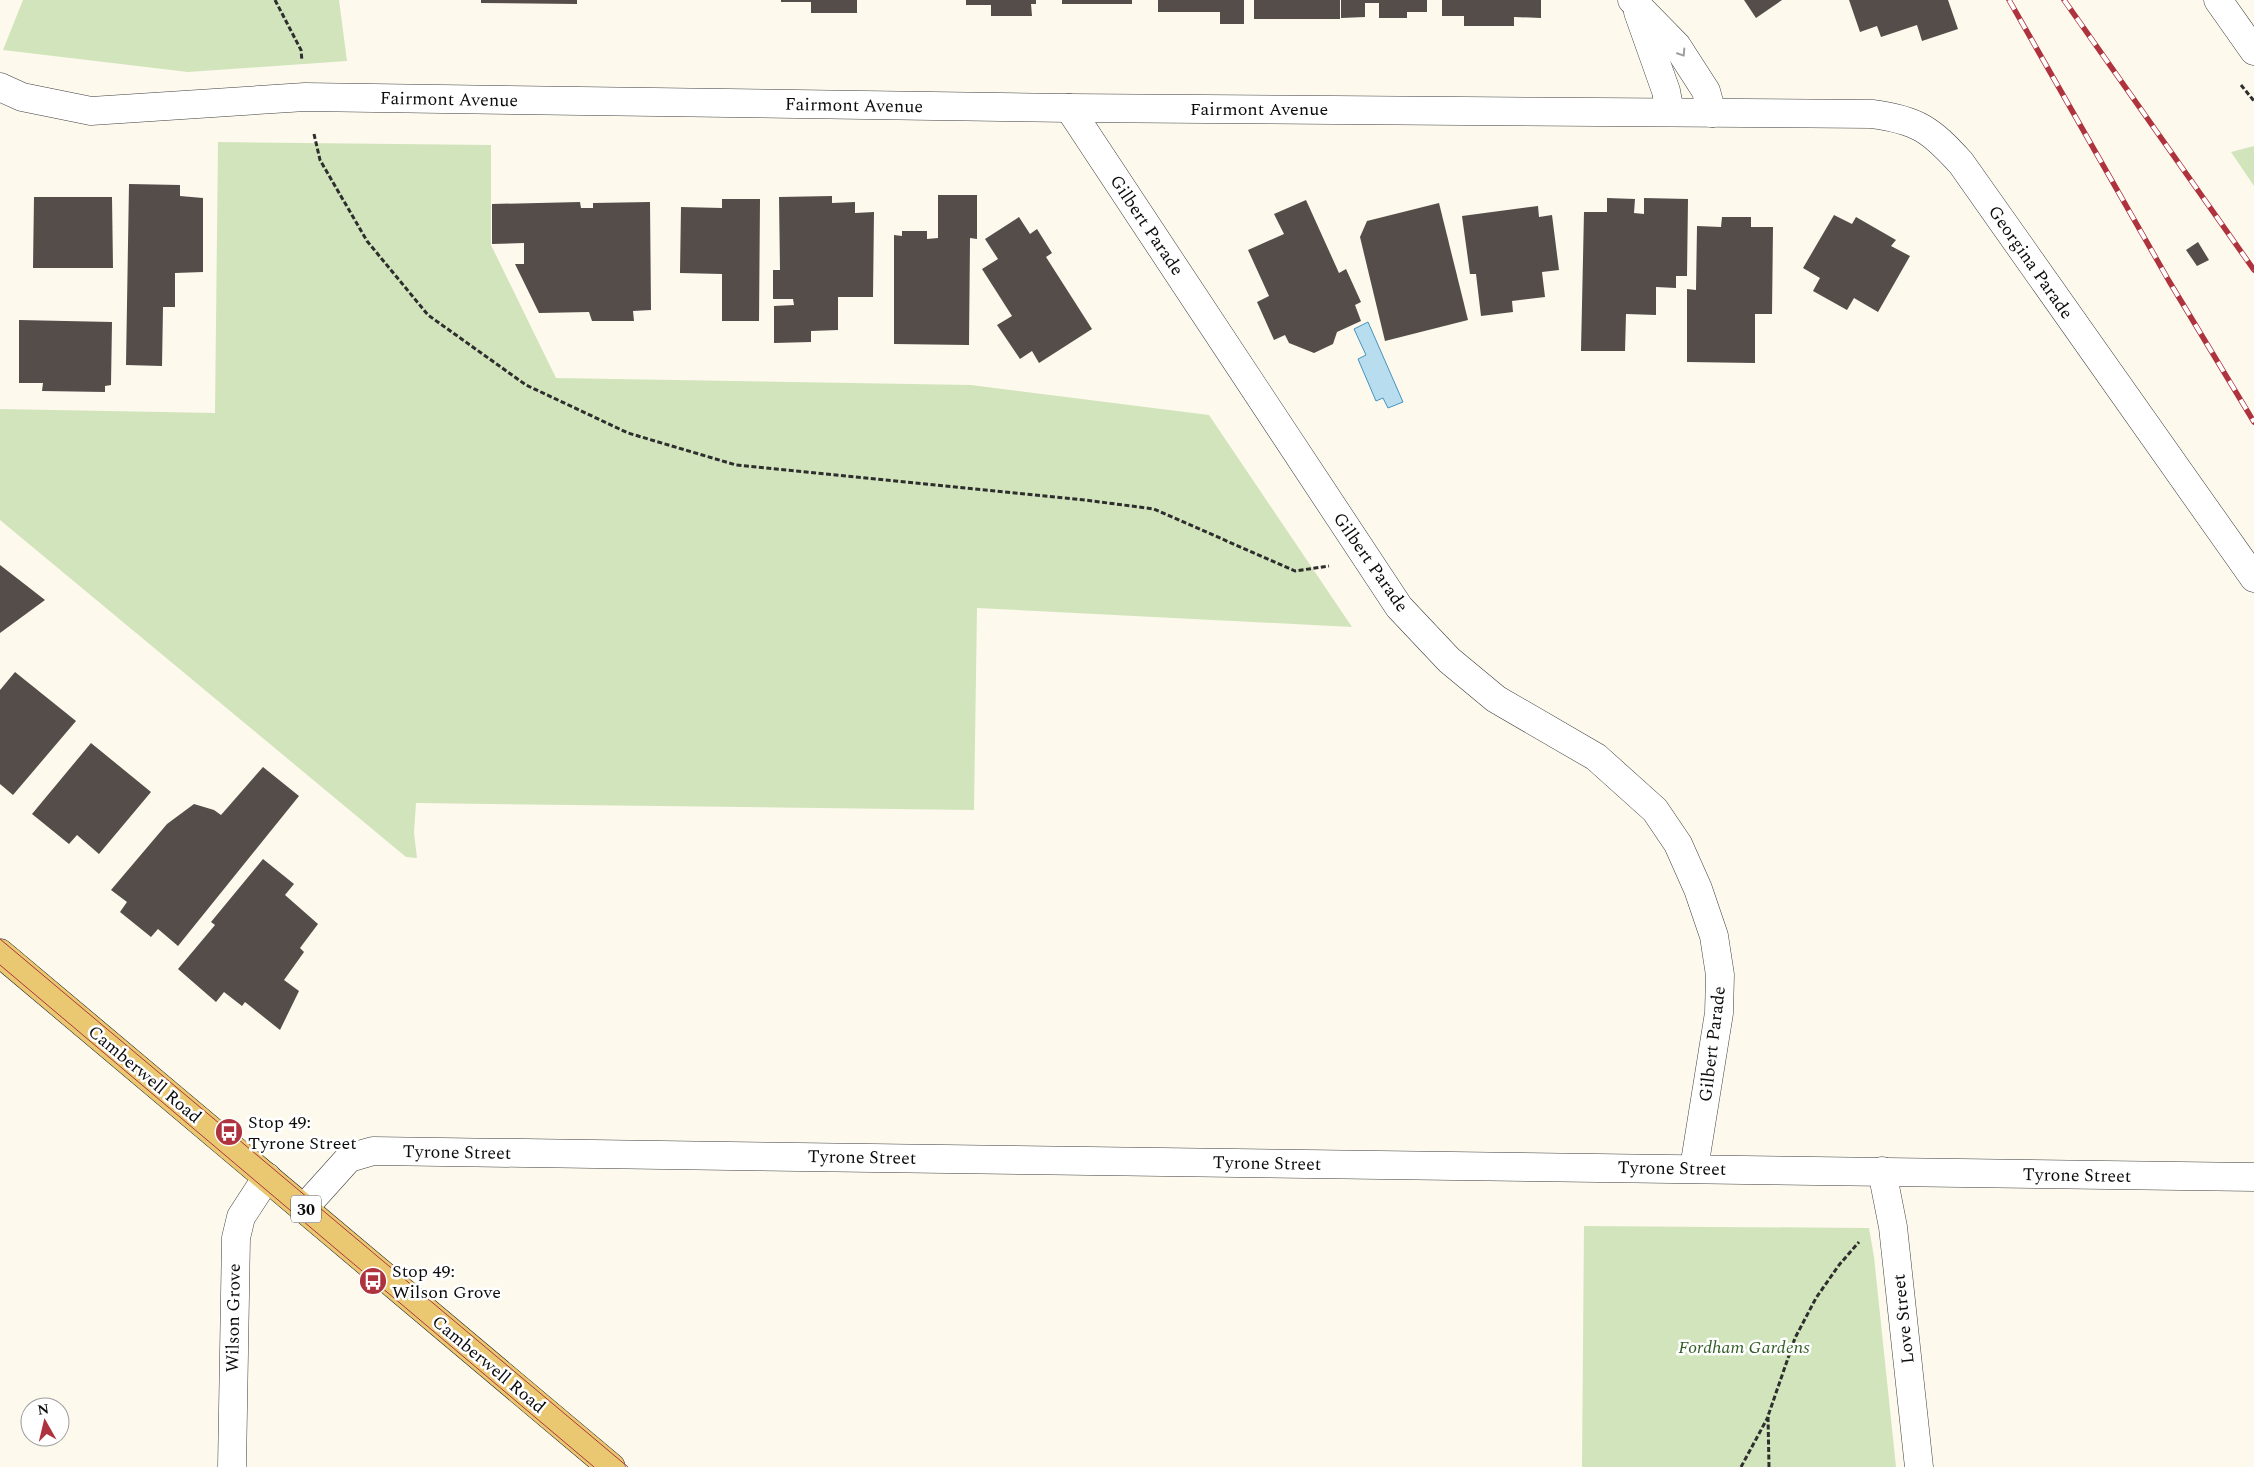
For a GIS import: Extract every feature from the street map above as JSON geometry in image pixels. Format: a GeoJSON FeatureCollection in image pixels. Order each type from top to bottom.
{"type":"FeatureCollection","features":[{"type":"Feature","properties":{"kind":"main road","name":"Camberwell Road"},"geometry":{"type":"LineString","coordinates":[[0,952],[611,1467]]}},
{"type":"Feature","properties":{"kind":"street"},"geometry":{"type":"LineString","coordinates":[[2218,0],[2254,52]]}},
{"type":"Feature","properties":{"kind":"street"},"geometry":{"type":"LineString","coordinates":[[1634,3],[1666,90],[1670,112]]}},
{"type":"Feature","properties":{"kind":"street"},"geometry":{"type":"LineString","coordinates":[[1634,3],[1677,46],[1706,91],[1712,113]]}},
{"type":"Feature","properties":{"kind":"street","name":"Fairmont Avenue"},"geometry":{"type":"LineString","coordinates":[[0,87],[22,97],[91,111],[305,97],[1069,108],[1712,113]]}},
{"type":"Feature","properties":{"kind":"street","name":"Gilbert Parade"},"geometry":{"type":"LineString","coordinates":[[1069,108],[1400,607],[1449,660],[1496,698],[1596,757],[1655,810],[1678,844],[1698,889],[1714,936],[1720,975],[1719,1013],[1694,1168]]}},
{"type":"Feature","properties":{"kind":"street","name":"Georgina Parade"},"geometry":{"type":"LineString","coordinates":[[1712,113],[1872,114],[1894,117],[1929,131],[1961,163],[2254,578]]}},
{"type":"Feature","properties":{"kind":"street","name":"Tyrone Street"},"geometry":{"type":"LineString","coordinates":[[304,1208],[349,1158],[373,1151],[2254,1177]]}},
{"type":"Feature","properties":{"kind":"street","name":"Love Street"},"geometry":{"type":"LineString","coordinates":[[1882,1171],[1893,1227],[1918,1467]]}},
{"type":"Feature","properties":{"kind":"street","name":"Wilson Grove"},"geometry":{"type":"LineString","coordinates":[[232,1467],[236,1238],[241,1217],[267,1177]]}},
{"type":"Feature","properties":{"kind":"path"},"geometry":{"type":"LineString","coordinates":[[275,0],[301,50],[305,97],[320,160],[367,241],[428,315],[526,385],[628,433],[736,465],[1085,500],[1154,509],[1295,571],[1369,561]]}},
{"type":"Feature","properties":{"kind":"path"},"geometry":{"type":"LineString","coordinates":[[1741,1467],[1768,1416],[1795,1338],[1821,1291],[1839,1264],[1862,1238]]}},
{"type":"Feature","properties":{"kind":"path"},"geometry":{"type":"LineString","coordinates":[[1768,1416],[1769,1467]]}},
{"type":"Feature","properties":{"kind":"green space"},"geometry":{"type":"Polygon","coordinates":[[[23,0],[339,0],[347,61],[188,72],[3,50],[23,0]]]}},
{"type":"Feature","properties":{"kind":"green space"},"geometry":{"type":"Polygon","coordinates":[[[218,142],[491,145],[491,245],[556,378],[971,385],[1209,415],[1352,627],[977,608],[974,810],[416,803],[414,833],[417,858],[406,857],[0,520],[0,409],[215,413],[218,142]]]}},
{"type":"Feature","properties":{"kind":"green space"},"geometry":{"type":"Polygon","coordinates":[[[2254,146],[2254,186],[2231,152],[2254,146]]]}},
{"type":"Feature","properties":{"kind":"green space","name":"Fordham Gardens"},"geometry":{"type":"Polygon","coordinates":[[[1584,1226],[1869,1228],[1874,1257],[1896,1467],[1582,1467],[1584,1226]]]}},
{"type":"Feature","properties":{"kind":"water"},"geometry":{"type":"Polygon","coordinates":[[[1368,322],[1403,402],[1388,408],[1383,398],[1376,401],[1358,359],[1366,355],[1354,329],[1368,322]]]}},
{"type":"Feature","properties":{"kind":"building"},"geometry":{"type":"Polygon","coordinates":[[[481,0],[577,0],[577,4],[481,3],[481,0]]]}},
{"type":"Feature","properties":{"kind":"building"},"geometry":{"type":"Polygon","coordinates":[[[781,0],[857,0],[857,13],[811,13],[811,2],[781,2],[781,0]]]}},
{"type":"Feature","properties":{"kind":"building"},"geometry":{"type":"Polygon","coordinates":[[[966,0],[1036,0],[1036,4],[1031,4],[1032,16],[991,16],[991,5],[966,5],[966,0]]]}},
{"type":"Feature","properties":{"kind":"building"},"geometry":{"type":"Polygon","coordinates":[[[1062,0],[1132,0],[1132,4],[1062,4],[1062,0]]]}},
{"type":"Feature","properties":{"kind":"building"},"geometry":{"type":"Polygon","coordinates":[[[1158,0],[1244,0],[1244,24],[1220,24],[1220,12],[1158,12],[1158,0]]]}},
{"type":"Feature","properties":{"kind":"building"},"geometry":{"type":"Polygon","coordinates":[[[1254,0],[1340,0],[1340,19],[1254,19],[1254,0]]]}},
{"type":"Feature","properties":{"kind":"building"},"geometry":{"type":"Polygon","coordinates":[[[1341,0],[1427,0],[1427,12],[1407,12],[1407,18],[1379,18],[1379,3],[1365,3],[1365,17],[1341,18],[1341,0]]]}},
{"type":"Feature","properties":{"kind":"building"},"geometry":{"type":"Polygon","coordinates":[[[1442,0],[1541,0],[1541,18],[1514,17],[1514,26],[1464,26],[1464,16],[1442,16],[1442,0]]]}},
{"type":"Feature","properties":{"kind":"building"},"geometry":{"type":"Polygon","coordinates":[[[1744,0],[1782,0],[1756,18],[1744,0]]]}},
{"type":"Feature","properties":{"kind":"building"},"geometry":{"type":"Polygon","coordinates":[[[1849,0],[1948,0],[1958,29],[1922,41],[1917,25],[1881,37],[1877,26],[1860,32],[1849,0]]]}},
{"type":"Feature","properties":{"kind":"building"},"geometry":{"type":"Polygon","coordinates":[[[129,184],[180,185],[180,196],[203,198],[203,272],[175,273],[175,307],[163,307],[162,366],[126,365],[129,184]]]}},
{"type":"Feature","properties":{"kind":"building"},"geometry":{"type":"Polygon","coordinates":[[[938,195],[977,195],[977,239],[970,238],[969,345],[894,344],[894,235],[902,236],[902,231],[927,231],[927,239],[938,238],[938,195]]]}},
{"type":"Feature","properties":{"kind":"building"},"geometry":{"type":"Polygon","coordinates":[[[832,196],[832,203],[855,202],[855,213],[874,212],[873,297],[838,297],[838,330],[811,331],[811,342],[774,343],[774,306],[794,305],[793,299],[773,299],[773,270],[780,270],[779,197],[832,196]]]}},
{"type":"Feature","properties":{"kind":"building"},"geometry":{"type":"Polygon","coordinates":[[[34,197],[112,197],[113,268],[33,268],[34,197]]]}},
{"type":"Feature","properties":{"kind":"building"},"geometry":{"type":"Polygon","coordinates":[[[1607,198],[1635,199],[1634,213],[1644,214],[1644,198],[1688,199],[1687,276],[1676,276],[1676,288],[1656,287],[1656,315],[1626,314],[1625,351],[1581,351],[1584,212],[1607,212],[1607,198]]]}},
{"type":"Feature","properties":{"kind":"building"},"geometry":{"type":"Polygon","coordinates":[[[722,199],[760,199],[759,321],[722,321],[722,274],[680,273],[681,207],[722,208],[722,199]]]}},
{"type":"Feature","properties":{"kind":"building"},"geometry":{"type":"Polygon","coordinates":[[[1306,200],[1339,273],[1346,269],[1361,302],[1355,305],[1361,321],[1337,332],[1333,344],[1314,353],[1289,343],[1285,335],[1274,340],[1257,302],[1269,296],[1248,250],[1284,234],[1274,214],[1306,200]]]}},
{"type":"Feature","properties":{"kind":"building"},"geometry":{"type":"Polygon","coordinates":[[[580,202],[581,208],[593,208],[593,203],[650,202],[651,310],[633,311],[634,321],[592,321],[589,312],[539,313],[515,264],[524,264],[524,243],[492,244],[492,204],[580,202]]]}},
{"type":"Feature","properties":{"kind":"building"},"geometry":{"type":"Polygon","coordinates":[[[1439,203],[1468,320],[1385,341],[1360,237],[1367,221],[1439,203]]]}},
{"type":"Feature","properties":{"kind":"building"},"geometry":{"type":"Polygon","coordinates":[[[1538,206],[1539,217],[1552,215],[1559,270],[1542,272],[1545,297],[1512,301],[1513,312],[1481,316],[1476,274],[1470,274],[1462,216],[1538,206]]]}},
{"type":"Feature","properties":{"kind":"building"},"geometry":{"type":"Polygon","coordinates":[[[1834,215],[1852,224],[1856,217],[1896,240],[1891,246],[1910,256],[1878,312],[1854,298],[1847,310],[1813,291],[1820,278],[1803,268],[1834,215]]]}},
{"type":"Feature","properties":{"kind":"building"},"geometry":{"type":"Polygon","coordinates":[[[1019,217],[1030,234],[1037,229],[1052,253],[1046,257],[1092,329],[1039,363],[1032,351],[1020,359],[997,325],[1012,316],[982,269],[998,259],[985,239],[1019,217]]]}},
{"type":"Feature","properties":{"kind":"building"},"geometry":{"type":"Polygon","coordinates":[[[1722,217],[1751,217],[1751,227],[1773,227],[1772,314],[1755,314],[1755,363],[1687,362],[1687,289],[1696,290],[1697,226],[1721,227],[1722,217]]]}},
{"type":"Feature","properties":{"kind":"building"},"geometry":{"type":"Polygon","coordinates":[[[2198,242],[2209,260],[2197,266],[2186,250],[2198,242]]]}},
{"type":"Feature","properties":{"kind":"building"},"geometry":{"type":"Polygon","coordinates":[[[19,320],[112,322],[111,385],[105,386],[105,392],[42,391],[43,383],[19,383],[19,320]]]}},
{"type":"Feature","properties":{"kind":"building"},"geometry":{"type":"Polygon","coordinates":[[[0,565],[45,600],[0,633],[0,565]]]}},
{"type":"Feature","properties":{"kind":"building"},"geometry":{"type":"Polygon","coordinates":[[[15,672],[76,721],[13,795],[0,784],[0,690],[15,672]]]}},
{"type":"Feature","properties":{"kind":"building"},"geometry":{"type":"Polygon","coordinates":[[[91,743],[151,792],[99,854],[77,835],[69,844],[32,814],[91,743]]]}},
{"type":"Feature","properties":{"kind":"building"},"geometry":{"type":"Polygon","coordinates":[[[263,767],[299,796],[178,946],[158,929],[151,937],[120,912],[127,902],[111,890],[167,824],[194,804],[214,810],[221,815],[263,767]]]}},
{"type":"Feature","properties":{"kind":"building"},"geometry":{"type":"Polygon","coordinates":[[[263,859],[294,884],[285,895],[318,924],[300,948],[304,952],[284,980],[299,991],[280,1030],[245,1002],[242,1006],[224,992],[216,1002],[178,969],[215,925],[211,922],[263,859]]]}},
{"type":"Feature","properties":{"kind":"tram line"},"geometry":{"type":"LineString","coordinates":[[0,939],[628,1467]]}},
{"type":"Feature","properties":{"kind":"tram line"},"geometry":{"type":"LineString","coordinates":[[0,965],[594,1467]]}},
{"type":"Feature","properties":{"kind":"railway"},"geometry":{"type":"LineString","coordinates":[[2009,0],[2169,281],[2254,422]]}},
{"type":"Feature","properties":{"kind":"railway"},"geometry":{"type":"LineString","coordinates":[[2064,0],[2254,270]]}},
{"type":"Feature","properties":{"kind":"place","name":"Stop 49: Tyrone Street"},"geometry":{"type":"Point","coordinates":[229,1132]}},
{"type":"Feature","properties":{"kind":"place","name":"Stop 49: Wilson Grove"},"geometry":{"type":"Point","coordinates":[373,1281]}}]}
